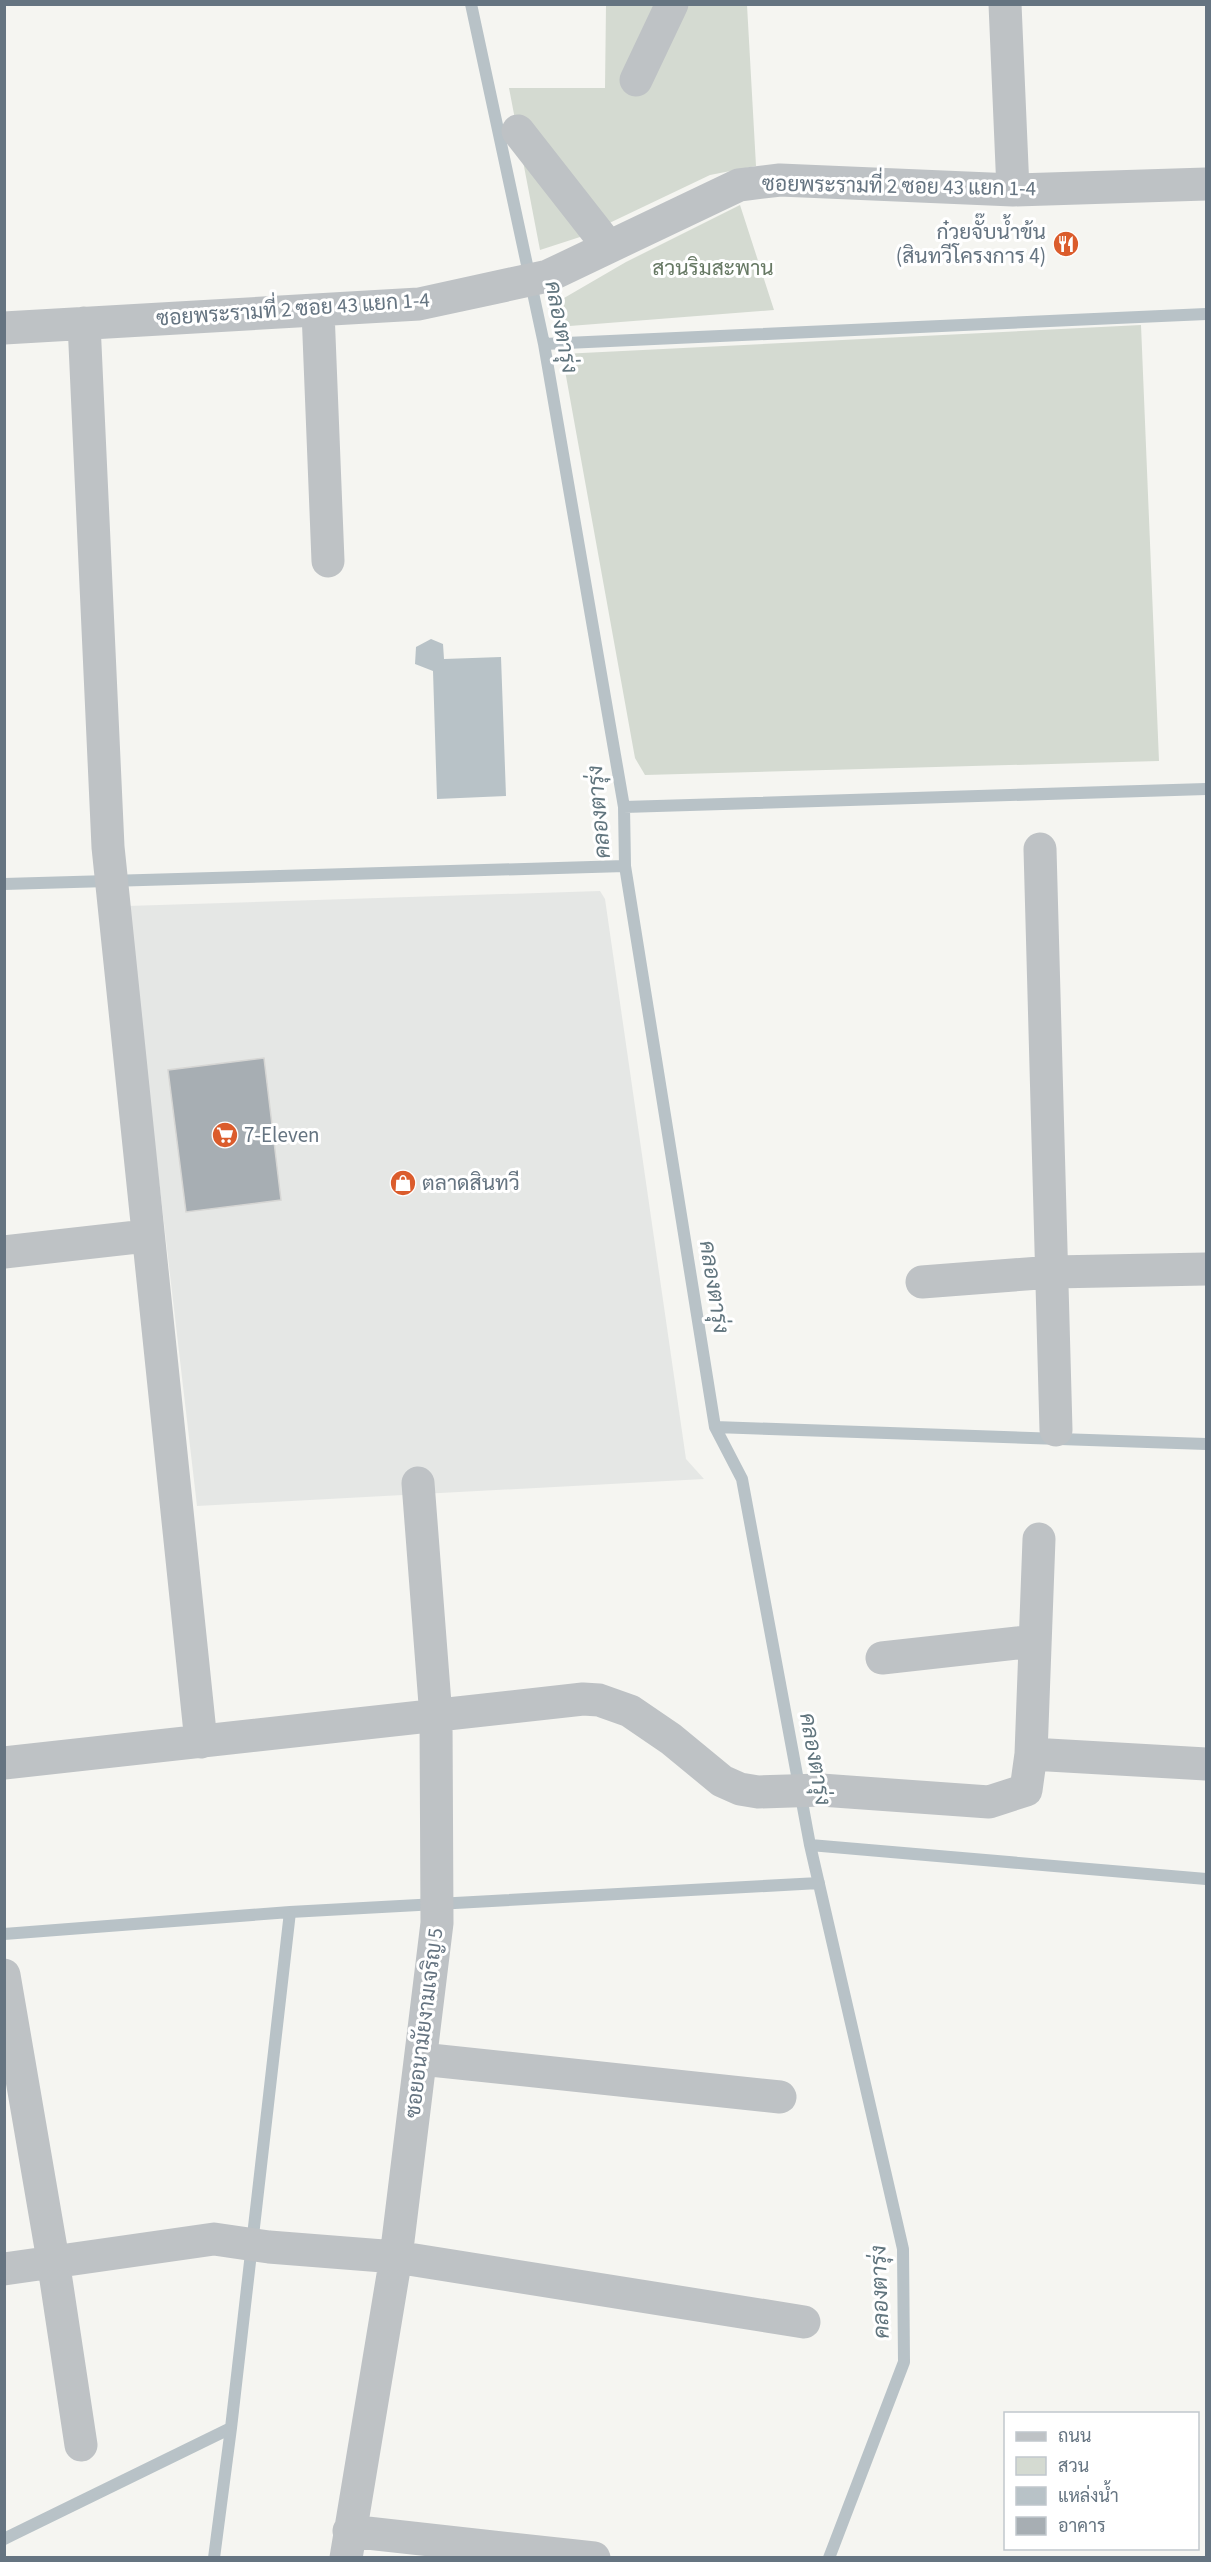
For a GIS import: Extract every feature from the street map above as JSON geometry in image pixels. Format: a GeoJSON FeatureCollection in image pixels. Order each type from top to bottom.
{"type":"FeatureCollection","features":[{"type":"Feature","properties":{"kind":"street"},"geometry":{"type":"LineString","coordinates":[[636,80],[672,4]]}},
{"type":"Feature","properties":{"kind":"street"},"geometry":{"type":"LineString","coordinates":[[1005,4],[1013,190]]}},
{"type":"Feature","properties":{"kind":"street"},"geometry":{"type":"LineString","coordinates":[[518,130],[608,246]]}},
{"type":"Feature","properties":{"kind":"street","name":"ซอยพระรามที่ 2 ซอย 43 แยก 1-4"},"geometry":{"type":"LineString","coordinates":[[4,327],[419,304],[548,276],[739,185],[780,180],[1013,190],[1206,184]]}},
{"type":"Feature","properties":{"kind":"street"},"geometry":{"type":"LineString","coordinates":[[318,311],[328,561]]}},
{"type":"Feature","properties":{"kind":"street"},"geometry":{"type":"LineString","coordinates":[[84,323],[108,848],[146,1236],[201,1742]]}},
{"type":"Feature","properties":{"kind":"street"},"geometry":{"type":"LineString","coordinates":[[1040,849],[1056,1430]]}},
{"type":"Feature","properties":{"kind":"street"},"geometry":{"type":"LineString","coordinates":[[4,1252],[146,1236]]}},
{"type":"Feature","properties":{"kind":"street"},"geometry":{"type":"LineString","coordinates":[[922,1282],[1053,1272],[1206,1269]]}},
{"type":"Feature","properties":{"kind":"street","name":"ซอยอนามัยงามเจริญ 5"},"geometry":{"type":"LineString","coordinates":[[347,2544],[396,2257],[437,1923],[436,1717],[418,1483]]}},
{"type":"Feature","properties":{"kind":"street"},"geometry":{"type":"LineString","coordinates":[[4,1763],[583,1699],[599,1700],[630,1711],[671,1739],[722,1781],[758,1792],[821,1790],[989,1802],[1026,1790],[1031,1754],[1039,1539]]}},
{"type":"Feature","properties":{"kind":"street"},"geometry":{"type":"LineString","coordinates":[[882,1658],[1035,1641]]}},
{"type":"Feature","properties":{"kind":"street"},"geometry":{"type":"LineString","coordinates":[[1031,1754],[1206,1764]]}},
{"type":"Feature","properties":{"kind":"street"},"geometry":{"type":"LineString","coordinates":[[4,1975],[53,2260],[81,2445]]}},
{"type":"Feature","properties":{"kind":"street"},"geometry":{"type":"LineString","coordinates":[[421,2059],[780,2097]]}},
{"type":"Feature","properties":{"kind":"street"},"geometry":{"type":"LineString","coordinates":[[4,2269],[53,2260],[214,2239],[269,2247],[396,2257],[804,2322]]}},
{"type":"Feature","properties":{"kind":"street"},"geometry":{"type":"LineString","coordinates":[[347,2544],[594,2558]]}},
{"type":"Feature","properties":{"kind":"shaded area","name":"ตลาดสินทวี"},"geometry":{"type":"Polygon","coordinates":[[[600,891],[605,899],[686,1459],[704,1479],[197,1506],[127,906],[600,891]]]}},
{"type":"Feature","properties":{"kind":"green space"},"geometry":{"type":"Polygon","coordinates":[[[606,5],[747,5],[756,166],[710,175],[580,237],[540,250],[509,88],[605,88],[606,5]]]}},
{"type":"Feature","properties":{"kind":"green space","name":"สวนริมสะพาน"},"geometry":{"type":"Polygon","coordinates":[[[740,205],[774,310],[557,327],[552,305],[626,262],[740,205]]]}},
{"type":"Feature","properties":{"kind":"green space"},"geometry":{"type":"Polygon","coordinates":[[[1141,325],[1159,761],[645,775],[635,758],[562,354],[1141,325]]]}},
{"type":"Feature","properties":{"kind":"water"},"geometry":{"type":"Polygon","coordinates":[[[431,639],[443,644],[444,659],[501,657],[506,796],[437,799],[433,671],[415,664],[416,647],[431,639]]]}},
{"type":"Feature","properties":{"kind":"building","name":"7-Eleven"},"geometry":{"type":"Polygon","coordinates":[[[264,1058],[281,1200],[186,1212],[168,1070],[264,1058]]]}},
{"type":"Feature","properties":{"kind":"waterway","name":"คลองตารุ่ง"},"geometry":{"type":"LineString","coordinates":[[471,4],[544,344],[624,807],[625,866],[715,1427],[742,1479],[810,1845],[903,2249],[904,2362],[829,2558]]}},
{"type":"Feature","properties":{"kind":"waterway"},"geometry":{"type":"LineString","coordinates":[[544,344],[1206,314]]}},
{"type":"Feature","properties":{"kind":"waterway"},"geometry":{"type":"LineString","coordinates":[[624,807],[1206,789]]}},
{"type":"Feature","properties":{"kind":"waterway"},"geometry":{"type":"LineString","coordinates":[[4,884],[625,866]]}},
{"type":"Feature","properties":{"kind":"waterway"},"geometry":{"type":"LineString","coordinates":[[715,1427],[1206,1444]]}},
{"type":"Feature","properties":{"kind":"waterway"},"geometry":{"type":"LineString","coordinates":[[810,1845],[1206,1879]]}},
{"type":"Feature","properties":{"kind":"waterway"},"geometry":{"type":"LineString","coordinates":[[4,1934],[290,1912],[819,1883]]}},
{"type":"Feature","properties":{"kind":"waterway"},"geometry":{"type":"LineString","coordinates":[[4,2539],[231,2428],[290,1912]]}},
{"type":"Feature","properties":{"kind":"waterway"},"geometry":{"type":"LineString","coordinates":[[214,2558],[231,2428]]}},
{"type":"Feature","properties":{"kind":"place","name":"ก๋วยจั๊บน้ำข้น (สินทวีโครงการ 4)"},"geometry":{"type":"Point","coordinates":[1066,244]}},
{"type":"Feature","properties":{"kind":"place","name":"7-Eleven"},"geometry":{"type":"Point","coordinates":[225,1135]}},
{"type":"Feature","properties":{"kind":"place","name":"ตลาดสินทวี"},"geometry":{"type":"Point","coordinates":[403,1183]}}]}
